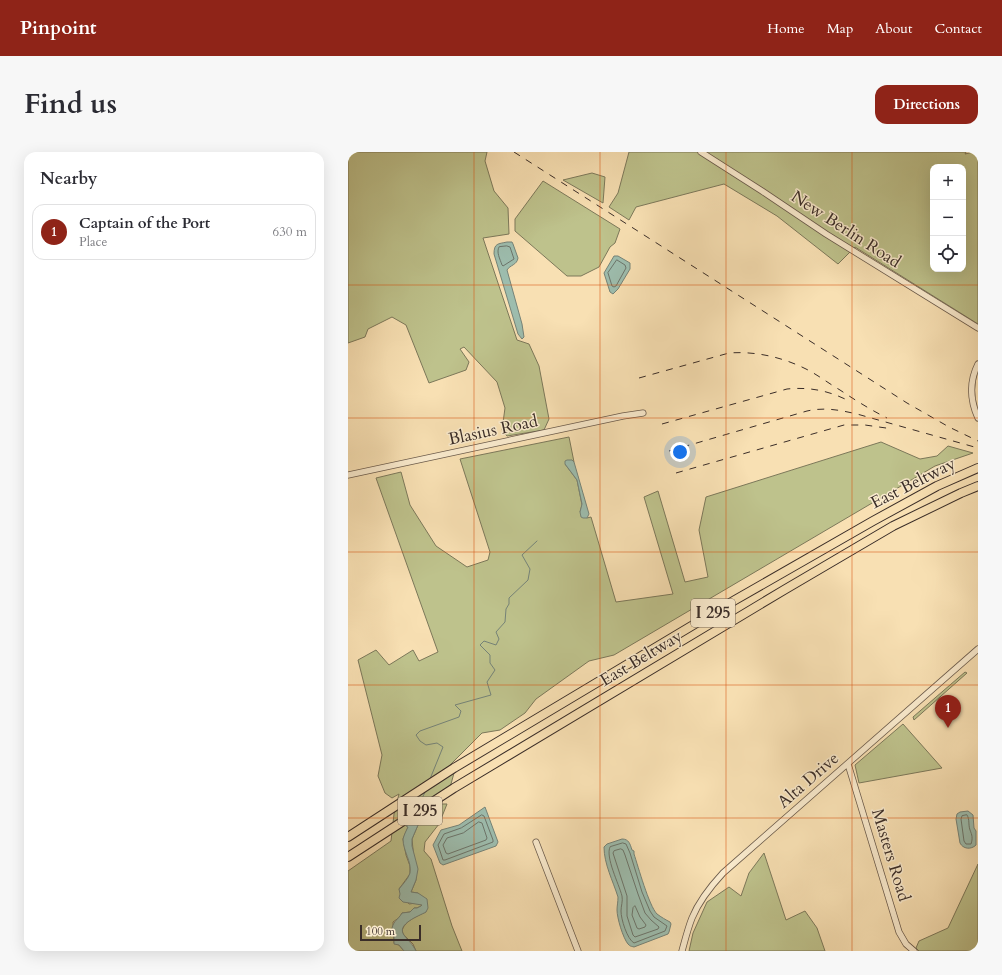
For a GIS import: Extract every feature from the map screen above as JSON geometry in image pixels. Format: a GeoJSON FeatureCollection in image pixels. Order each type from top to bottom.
{"type":"FeatureCollection","features":[{"type":"Feature","properties":{"kind":"highway","name":"East Beltway"},"geometry":{"type":"LineString","coordinates":[[348,837],[454,768],[736,600],[872,521],[937,486],[978,468]]}},
{"type":"Feature","properties":{"kind":"highway","name":"East Beltway"},"geometry":{"type":"LineString","coordinates":[[348,857],[454,788],[784,590],[893,526],[978,486]]}},
{"type":"Feature","properties":{"kind":"street","name":"New Berlin Road"},"geometry":{"type":"LineString","coordinates":[[701,152],[826,234],[978,328]]}},
{"type":"Feature","properties":{"kind":"street"},"geometry":{"type":"LineString","coordinates":[[978,364],[974,373],[971,389],[974,410],[978,418]]}},
{"type":"Feature","properties":{"kind":"street","name":"Blasius Road"},"geometry":{"type":"LineString","coordinates":[[348,475],[643,412]]}},
{"type":"Feature","properties":{"kind":"street","name":"Alta Drive"},"geometry":{"type":"LineString","coordinates":[[682,951],[692,918],[708,891],[723,873],[978,649]]}},
{"type":"Feature","properties":{"kind":"street","name":"Masters Road"},"geometry":{"type":"LineString","coordinates":[[848,764],[899,932],[906,944],[914,951]]}},
{"type":"Feature","properties":{"kind":"street"},"geometry":{"type":"LineString","coordinates":[[536,842],[578,951]]}},
{"type":"Feature","properties":{"kind":"green space"},"geometry":{"type":"Polygon","coordinates":[[[348,152],[487,152],[485,161],[494,191],[508,208],[509,234],[483,238],[517,340],[529,344],[539,366],[549,419],[544,430],[507,436],[502,430],[505,408],[497,382],[464,347],[460,349],[469,362],[466,370],[429,383],[406,325],[392,317],[368,329],[365,337],[348,343],[348,152]]]}},
{"type":"Feature","properties":{"kind":"green space"},"geometry":{"type":"Polygon","coordinates":[[[629,152],[966,152],[965,154],[978,152],[978,324],[855,247],[838,264],[777,216],[724,184],[636,207],[629,220],[609,207],[618,193],[629,152]]]}},
{"type":"Feature","properties":{"kind":"green space"},"geometry":{"type":"Polygon","coordinates":[[[592,173],[605,177],[603,203],[563,180],[592,173]]]}},
{"type":"Feature","properties":{"kind":"green space"},"geometry":{"type":"Polygon","coordinates":[[[543,181],[620,229],[615,243],[610,247],[599,267],[581,276],[567,276],[515,231],[515,219],[543,181]]]}},
{"type":"Feature","properties":{"kind":"green space"},"geometry":{"type":"Polygon","coordinates":[[[569,437],[574,462],[572,460],[565,464],[577,480],[582,505],[580,512],[587,518],[591,517],[616,602],[673,594],[644,497],[658,491],[685,582],[708,577],[699,530],[706,497],[881,442],[920,459],[937,456],[948,446],[973,453],[935,466],[614,655],[589,661],[536,699],[525,713],[500,730],[482,733],[448,767],[454,773],[451,784],[441,804],[447,804],[439,824],[425,842],[424,851],[431,859],[452,926],[462,951],[416,951],[413,944],[403,934],[402,930],[409,921],[426,912],[418,893],[411,892],[416,880],[412,839],[421,818],[430,813],[430,811],[408,827],[403,839],[410,866],[410,874],[399,889],[409,904],[416,903],[422,905],[414,908],[410,912],[402,913],[400,917],[393,922],[394,943],[399,945],[404,951],[348,951],[348,871],[391,841],[394,814],[399,794],[392,798],[385,793],[378,776],[382,755],[358,660],[376,650],[389,665],[413,650],[419,661],[438,652],[376,478],[401,472],[410,505],[436,546],[467,567],[488,560],[490,552],[460,459],[569,437]]]}},
{"type":"Feature","properties":{"kind":"green space"},"geometry":{"type":"Polygon","coordinates":[[[965,672],[967,673],[914,720],[913,717],[965,672]]]}},
{"type":"Feature","properties":{"kind":"green space"},"geometry":{"type":"Polygon","coordinates":[[[903,724],[942,768],[859,783],[855,765],[903,724]]]}},
{"type":"Feature","properties":{"kind":"green space"},"geometry":{"type":"Polygon","coordinates":[[[764,853],[786,920],[805,911],[817,928],[825,951],[689,951],[693,933],[707,902],[729,887],[741,896],[749,873],[764,853]]]}},
{"type":"Feature","properties":{"kind":"green space"},"geometry":{"type":"Polygon","coordinates":[[[978,864],[978,951],[919,951],[916,948],[919,941],[948,928],[978,864]]]}},
{"type":"Feature","properties":{"kind":"water"},"geometry":{"type":"Polygon","coordinates":[[[507,242],[512,242],[518,258],[516,262],[507,270],[522,324],[524,337],[522,339],[518,334],[494,254],[496,246],[507,242]]]}},
{"type":"Feature","properties":{"kind":"water"},"geometry":{"type":"Polygon","coordinates":[[[614,256],[618,256],[630,263],[630,269],[618,289],[613,294],[610,292],[604,273],[614,256]]]}},
{"type":"Feature","properties":{"kind":"water"},"geometry":{"type":"Polygon","coordinates":[[[572,460],[574,462],[589,514],[587,518],[581,517],[580,512],[582,504],[577,480],[565,464],[565,461],[572,460]]]}},
{"type":"Feature","properties":{"kind":"water"},"geometry":{"type":"Polygon","coordinates":[[[485,807],[498,842],[496,846],[443,865],[440,863],[433,845],[441,830],[459,825],[485,807]]]}},
{"type":"Feature","properties":{"kind":"water"},"geometry":{"type":"Polygon","coordinates":[[[430,810],[430,813],[421,818],[412,839],[412,846],[418,869],[416,880],[411,892],[418,893],[427,899],[428,908],[426,912],[409,921],[403,927],[402,931],[404,935],[416,951],[404,951],[399,945],[394,944],[393,925],[402,913],[410,912],[414,908],[422,905],[403,902],[399,898],[399,889],[410,873],[410,865],[404,848],[403,839],[408,827],[406,826],[430,810]]]}},
{"type":"Feature","properties":{"kind":"water"},"geometry":{"type":"Polygon","coordinates":[[[968,811],[973,815],[974,828],[976,831],[976,845],[974,847],[965,848],[960,843],[956,819],[957,814],[960,812],[968,811]]]}},
{"type":"Feature","properties":{"kind":"water"},"geometry":{"type":"Polygon","coordinates":[[[622,839],[628,841],[632,850],[634,851],[644,886],[654,910],[671,924],[668,934],[634,947],[628,944],[621,928],[617,914],[618,897],[604,853],[604,847],[607,844],[622,839]]]}},
{"type":"Feature","properties":{"kind":"waterway"},"geometry":{"type":"LineString","coordinates":[[430,779],[443,747],[437,743],[426,745],[420,741],[416,735],[420,731],[459,717],[461,711],[455,705],[491,695],[487,682],[495,670],[490,663],[490,655],[480,645],[484,641],[496,645],[499,639],[496,632],[505,622],[509,598],[528,580],[530,569],[522,555],[537,541]]}},
{"type":"Feature","properties":{"kind":"waterway"},"geometry":{"type":"LineString","coordinates":[[419,805],[425,792]]}},
{"type":"Feature","properties":{"kind":"railway"},"geometry":{"type":"LineString","coordinates":[[514,152],[907,403],[949,427],[978,441]]}},
{"type":"Feature","properties":{"kind":"railway"},"geometry":{"type":"LineString","coordinates":[[639,378],[729,353],[758,354],[788,361],[806,369],[863,405],[887,418]]}},
{"type":"Feature","properties":{"kind":"railway"},"geometry":{"type":"LineString","coordinates":[[662,424],[787,389],[802,388],[817,390],[831,393],[845,399]]}},
{"type":"Feature","properties":{"kind":"railway"},"geometry":{"type":"LineString","coordinates":[[669,451],[807,411],[826,409],[857,414],[978,448]]}},
{"type":"Feature","properties":{"kind":"railway"},"geometry":{"type":"LineString","coordinates":[[676,473],[844,425],[865,425],[893,429]]}},
{"type":"Feature","properties":{"kind":"place","name":"Captain of the Port"},"geometry":{"type":"Point","coordinates":[948,728]}}]}
